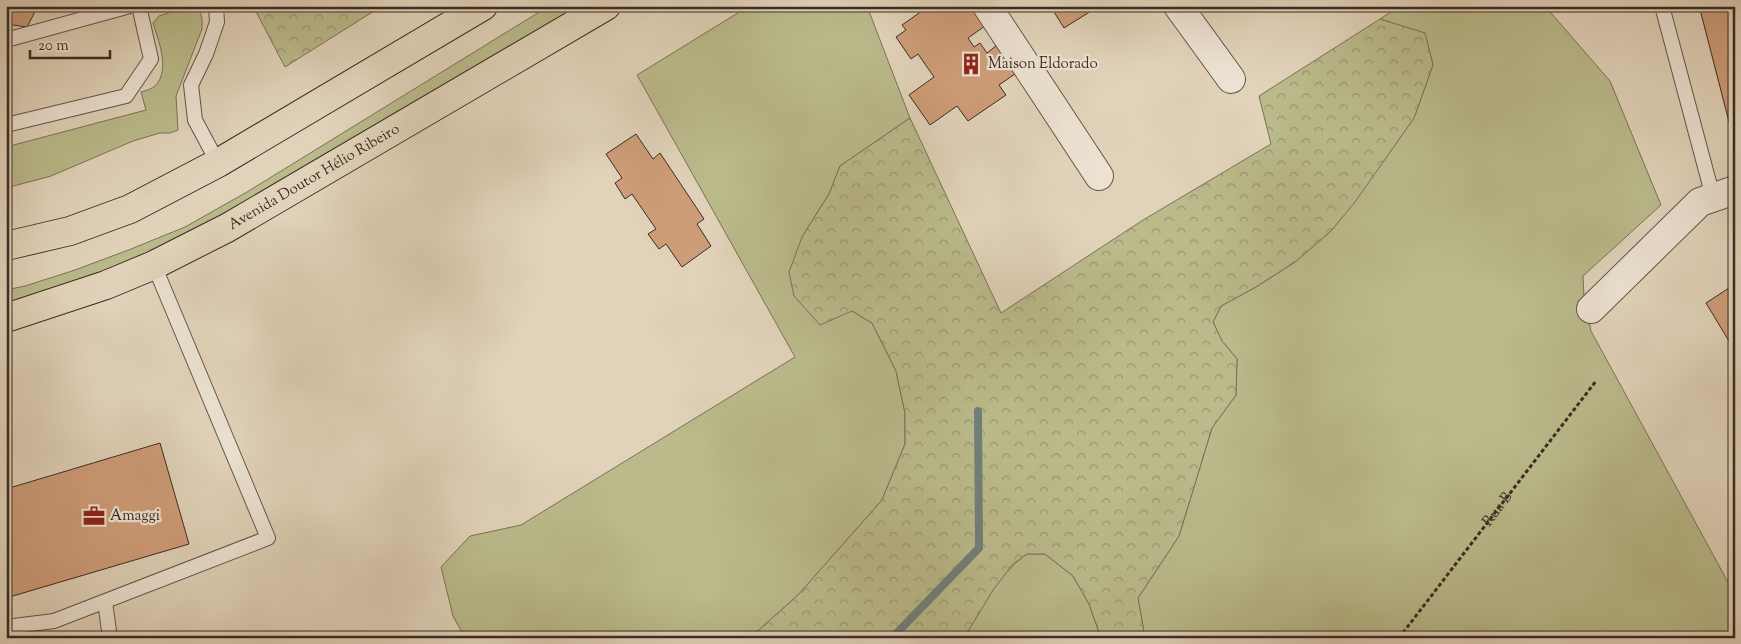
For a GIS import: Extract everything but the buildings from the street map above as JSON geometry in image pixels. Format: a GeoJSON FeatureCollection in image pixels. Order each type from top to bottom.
{"type":"FeatureCollection","features":[{"type":"Feature","properties":{"kind":"main road"},"geometry":{"type":"LineString","coordinates":[[6,246],[70,231],[130,208],[218,163],[483,6]]}},
{"type":"Feature","properties":{"kind":"main road","name":"Avenida Doutor Hélio Ribeiro"},"geometry":{"type":"LineString","coordinates":[[6,318],[106,285],[154,265],[227,228],[606,6]]}},
{"type":"Feature","properties":{"kind":"street"},"geometry":{"type":"LineString","coordinates":[[987,6],[1099,176]]}},
{"type":"Feature","properties":{"kind":"street"},"geometry":{"type":"LineString","coordinates":[[1178,6],[1231,79]]}},
{"type":"Feature","properties":{"kind":"street"},"geometry":{"type":"LineString","coordinates":[[1591,308],[1700,202],[1724,194]]}},
{"type":"Feature","properties":{"kind":"lane"},"geometry":{"type":"LineString","coordinates":[[6,40],[130,6]]}},
{"type":"Feature","properties":{"kind":"lane"},"geometry":{"type":"LineString","coordinates":[[6,125],[126,96],[150,59],[140,6]]}},
{"type":"Feature","properties":{"kind":"lane"},"geometry":{"type":"LineString","coordinates":[[216,6],[217,22],[206,54],[191,85],[195,120],[218,163]]}},
{"type":"Feature","properties":{"kind":"lane"},"geometry":{"type":"LineString","coordinates":[[1662,6],[1724,194]]}},
{"type":"Feature","properties":{"kind":"lane"},"geometry":{"type":"LineString","coordinates":[[6,627],[54,621],[268,538],[154,265]]}},
{"type":"Feature","properties":{"kind":"lane"},"geometry":{"type":"LineString","coordinates":[[105,602],[110,638]]}},
{"type":"Feature","properties":{"kind":"path","name":"Rua B"},"geometry":{"type":"LineString","coordinates":[[1399,638],[1596,381]]}},
{"type":"Feature","properties":{"kind":"green space"},"geometry":{"type":"Polygon","coordinates":[[[189,6],[199,9],[202,18],[202,29],[176,96],[178,130],[133,141],[51,176],[6,188],[6,147],[146,110],[141,92],[155,86],[160,79],[163,64],[153,23],[159,16],[189,6]]]}},
{"type":"Feature","properties":{"kind":"green space"},"geometry":{"type":"Polygon","coordinates":[[[253,6],[382,6],[285,67],[253,6]]]}},
{"type":"Feature","properties":{"kind":"green space"},"geometry":{"type":"Polygon","coordinates":[[[549,6],[594,6],[269,204],[6,318],[6,290],[75,270],[185,227],[247,192],[549,6]]]}},
{"type":"Feature","properties":{"kind":"green space"},"geometry":{"type":"Polygon","coordinates":[[[749,6],[867,6],[910,118],[840,166],[829,194],[802,237],[852,311],[872,323],[896,371],[905,413],[905,444],[882,500],[799,594],[750,638],[465,638],[453,616],[441,567],[470,536],[521,525],[795,357],[637,75],[749,6]]]}},
{"type":"Feature","properties":{"kind":"green space"},"geometry":{"type":"Polygon","coordinates":[[[1400,6],[1545,6],[1610,81],[1661,205],[1583,276],[1584,297],[1591,331],[1735,595],[1735,638],[1145,638],[1138,598],[1179,536],[1212,428],[1236,395],[1237,359],[1222,341],[1213,322],[1221,306],[1256,287],[1295,262],[1331,231],[1355,201],[1414,118],[1433,65],[1425,34],[1380,19],[1400,6]]]}},
{"type":"Feature","properties":{"kind":"green space"},"geometry":{"type":"Polygon","coordinates":[[[1380,19],[1425,33],[1433,65],[1414,118],[1355,202],[1331,231],[1295,262],[1256,287],[1221,306],[1213,322],[1222,341],[1237,359],[1236,395],[1212,428],[1179,536],[1138,598],[1145,638],[1101,638],[1089,604],[1073,576],[1045,554],[1027,554],[1013,564],[993,590],[964,638],[750,638],[799,594],[882,500],[905,444],[905,413],[896,371],[872,323],[852,311],[820,325],[794,296],[789,272],[802,237],[829,194],[840,166],[910,118],[1001,313],[1143,220],[1271,144],[1259,96],[1380,19]]]}},
{"type":"Feature","properties":{"kind":"green space"},"geometry":{"type":"Polygon","coordinates":[[[1027,554],[1045,554],[1073,576],[1089,604],[1101,638],[964,638],[999,581],[1007,571],[1027,554]]]}},
{"type":"Feature","properties":{"kind":"waterway"},"geometry":{"type":"LineString","coordinates":[[892,638],[979,548],[978,411]]}},
{"type":"Feature","properties":{"kind":"place","name":"Maison Eldorado"},"geometry":{"type":"Point","coordinates":[971,64]}},
{"type":"Feature","properties":{"kind":"place","name":"Amaggi"},"geometry":{"type":"Point","coordinates":[94,516]}}]}
